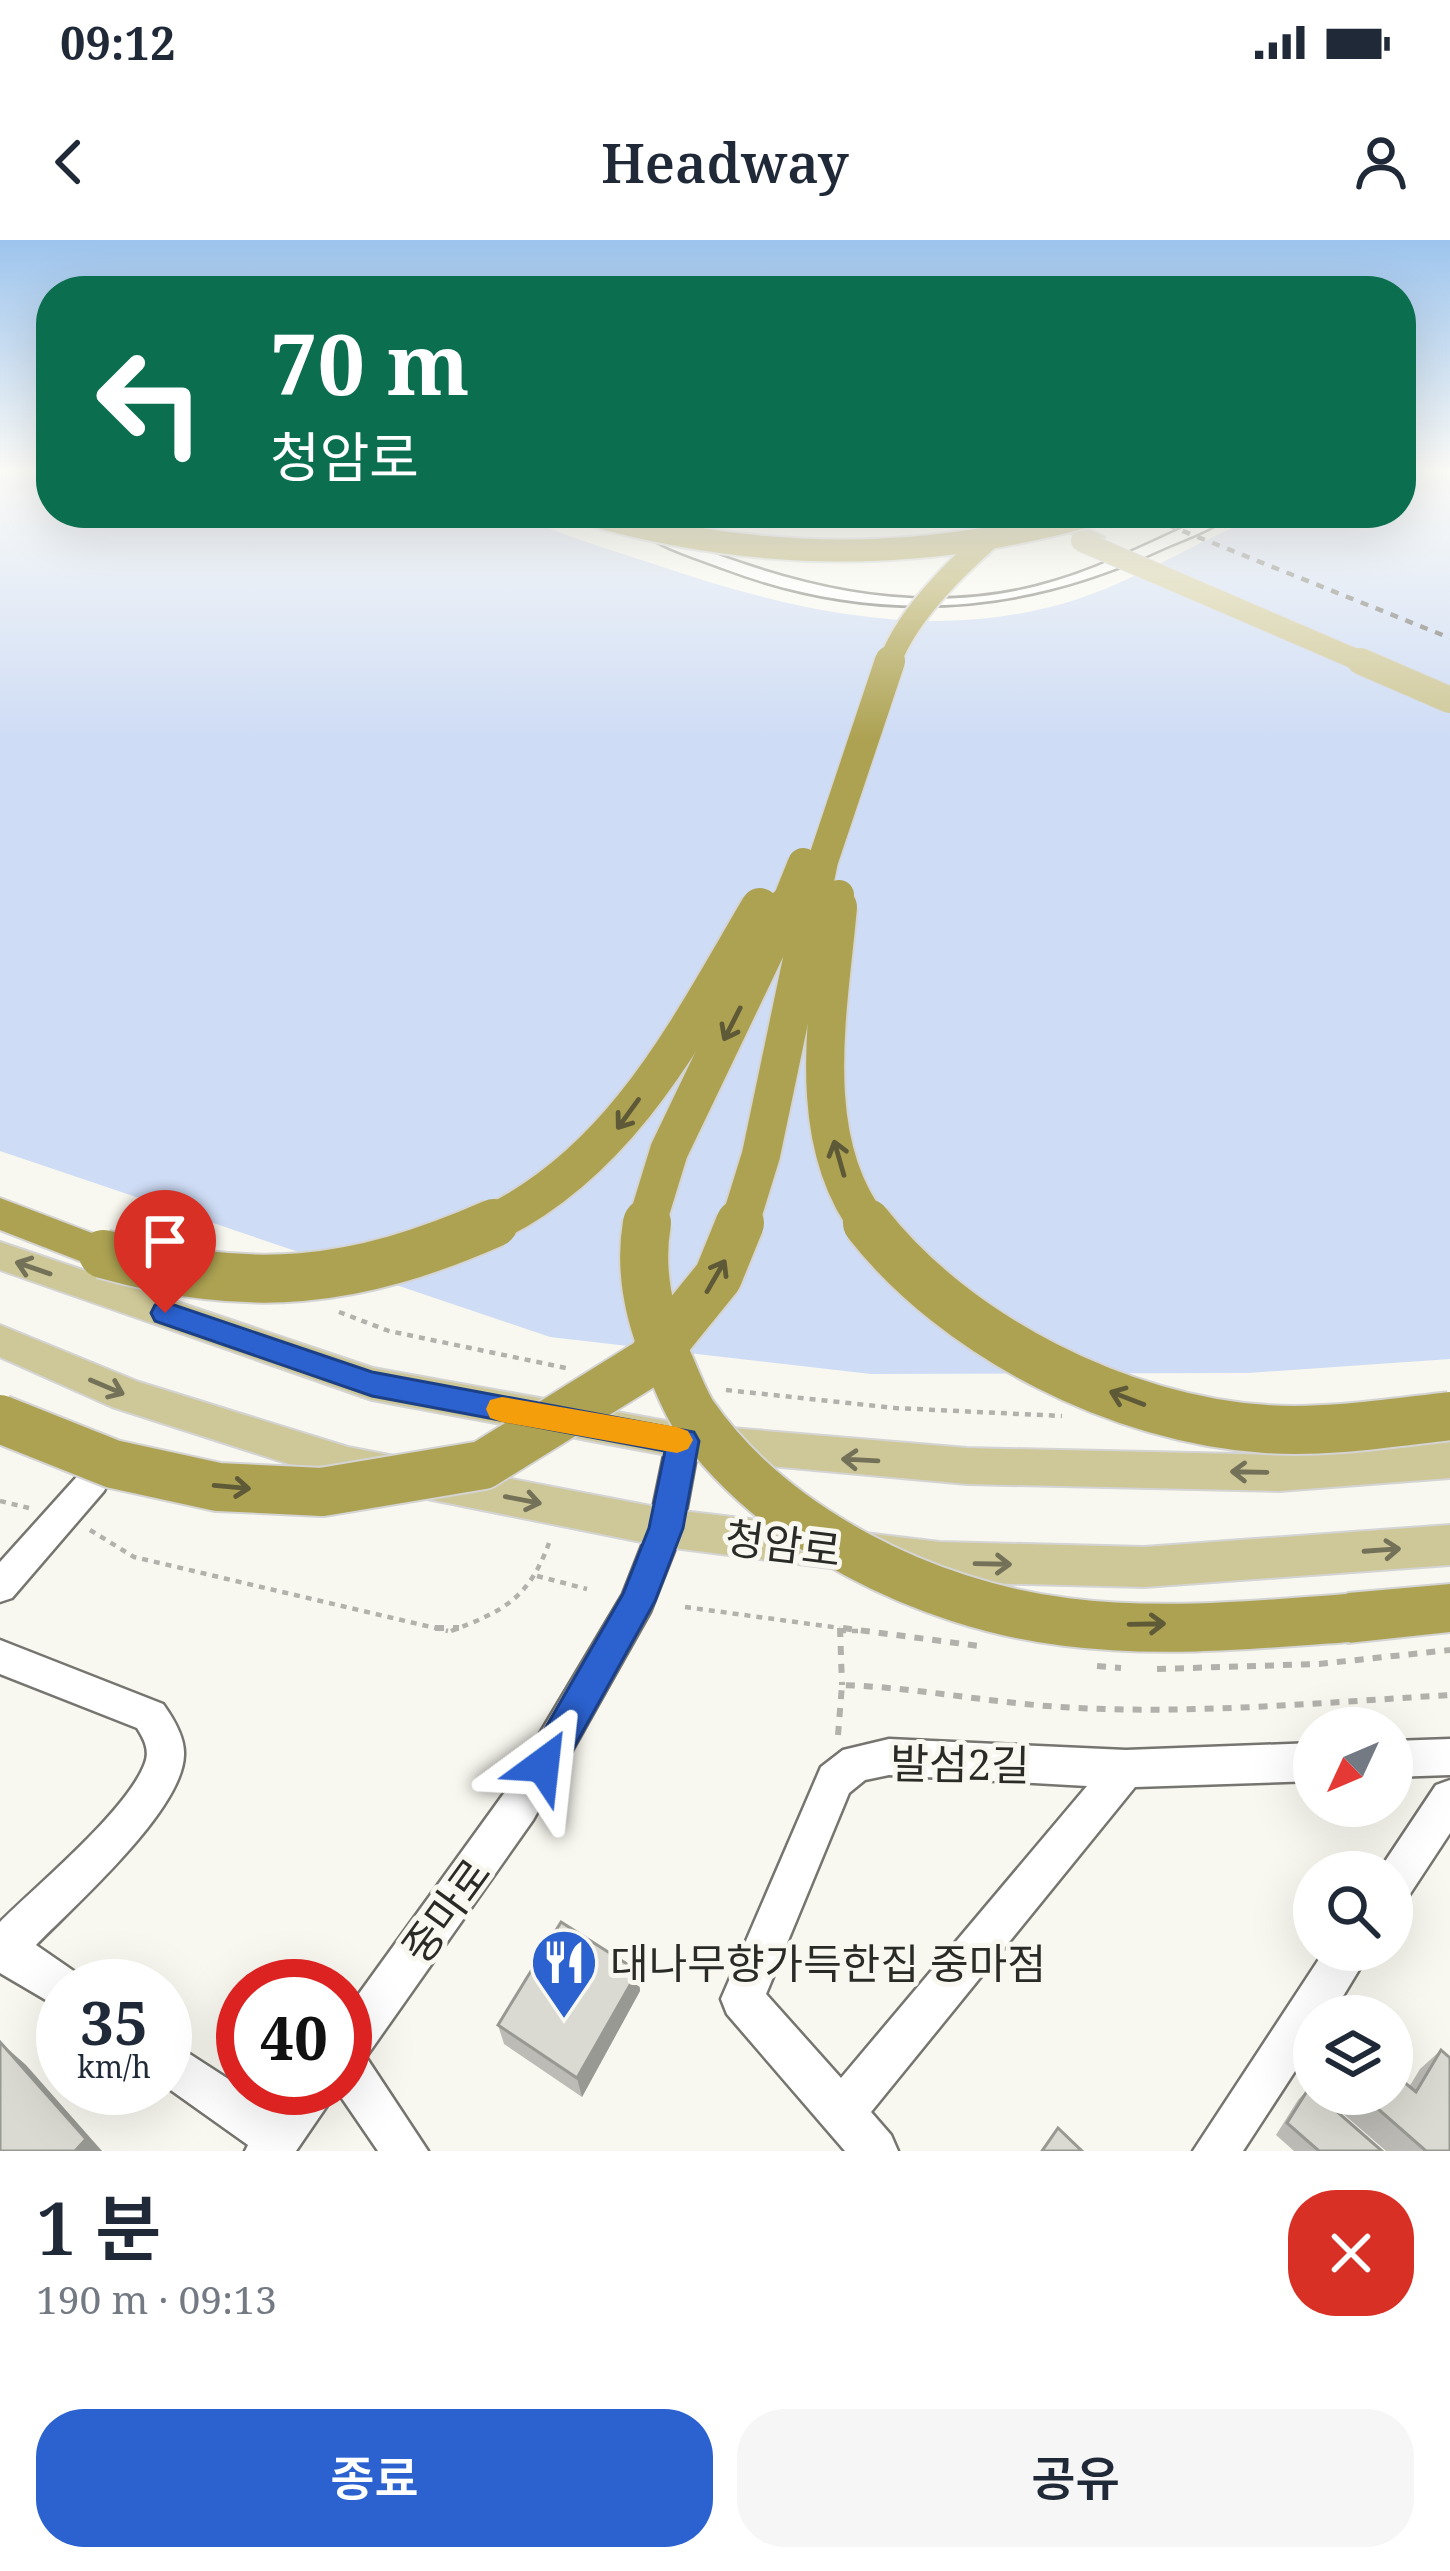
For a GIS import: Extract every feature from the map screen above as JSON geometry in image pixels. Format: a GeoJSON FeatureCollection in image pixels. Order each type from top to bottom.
{"type":"FeatureCollection","features":[{"type":"Feature","properties":{"kind":"highway"},"geometry":{"type":"LineString","coordinates":[[845,711],[888,621],[942,560]]}},
{"type":"Feature","properties":{"kind":"highway"},"geometry":{"type":"LineString","coordinates":[[0,1213],[103,1254],[164,1271],[237,1281],[361,1268],[437,1248],[491,1226],[562,1179],[616,1130],[701,1007],[785,866],[895,647],[963,560]]}},
{"type":"Feature","properties":{"kind":"highway"},"geometry":{"type":"LineString","coordinates":[[840,755],[825,1068],[836,1160],[864,1218],[912,1277],[957,1314],[1045,1366],[1148,1406],[1260,1429],[1450,1416]]}},
{"type":"Feature","properties":{"kind":"highway"},"geometry":{"type":"LineString","coordinates":[[0,1419],[113,1464],[218,1486],[322,1492],[483,1465],[649,1362],[718,1277],[742,1218],[760,1155],[823,861],[840,755]]}},
{"type":"Feature","properties":{"kind":"highway"},"geometry":{"type":"LineString","coordinates":[[840,755],[796,880],[690,1107],[644,1239],[651,1325],[693,1413],[754,1482],[807,1522],[901,1575],[1033,1617],[1119,1624],[1348,1618],[1450,1608]]}},
{"type":"Feature","properties":{"kind":"main road"},"geometry":{"type":"LineString","coordinates":[[1155,560],[1450,700]]}},
{"type":"Feature","properties":{"kind":"main road"},"geometry":{"type":"LineString","coordinates":[[1160,560],[1450,688]]}},
{"type":"Feature","properties":{"kind":"main road"},"geometry":{"type":"LineString","coordinates":[[0,1256],[372,1384],[683,1441],[967,1466],[1279,1473],[1450,1460]]}},
{"type":"Feature","properties":{"kind":"main road","name":"청암로"},"geometry":{"type":"LineString","coordinates":[[0,1340],[127,1395],[348,1465],[666,1528],[940,1562],[1144,1567],[1450,1545]]}},
{"type":"Feature","properties":{"kind":"street"},"geometry":{"type":"LineString","coordinates":[[711,560],[793,589],[855,600],[948,602],[1043,589],[1113,560]]}},
{"type":"Feature","properties":{"kind":"street","name":"중마로"},"geometry":{"type":"LineString","coordinates":[[372,2012],[520,1806],[638,1601],[666,1528],[683,1441]]}},
{"type":"Feature","properties":{"kind":"street"},"geometry":{"type":"LineString","coordinates":[[0,1587],[93,1481]]}},
{"type":"Feature","properties":{"kind":"street"},"geometry":{"type":"LineString","coordinates":[[0,1657],[150,1716],[164,1737],[165,1765],[142,1803],[2,1950],[36,1972]]}},
{"type":"Feature","properties":{"kind":"street","name":"발섬2길"},"geometry":{"type":"LineString","coordinates":[[835,1780],[856,1763],[889,1757],[1126,1768],[1293,1763]]}},
{"type":"Feature","properties":{"kind":"street"},"geometry":{"type":"LineString","coordinates":[[1413,1758],[1450,1757]]}},
{"type":"Feature","properties":{"kind":"street"},"geometry":{"type":"LineString","coordinates":[[841,2113],[1126,1768]]}},
{"type":"Feature","properties":{"kind":"street"},"geometry":{"type":"LineString","coordinates":[[835,1780],[742,1999],[874,2151]]}},
{"type":"Feature","properties":{"kind":"street"},"geometry":{"type":"LineString","coordinates":[[1413,1854],[1450,1799]]}},
{"type":"Feature","properties":{"kind":"street"},"geometry":{"type":"LineString","coordinates":[[1216,2151],[1336,1971]]}},
{"type":"Feature","properties":{"kind":"street"},"geometry":{"type":"LineString","coordinates":[[192,2081],[273,2145],[296,2115]]}},
{"type":"Feature","properties":{"kind":"street"},"geometry":{"type":"LineString","coordinates":[[372,2104],[405,2151]]}},
{"type":"Feature","properties":{"kind":"path"},"geometry":{"type":"LineString","coordinates":[[326,1307],[388,1330],[567,1368]]}},
{"type":"Feature","properties":{"kind":"path"},"geometry":{"type":"LineString","coordinates":[[706,1388],[895,1408],[1078,1416]]}},
{"type":"Feature","properties":{"kind":"path"},"geometry":{"type":"LineString","coordinates":[[0,1501],[62,1516],[108,1538],[134,1557],[450,1632],[502,1612],[537,1576],[549,1543]]}},
{"type":"Feature","properties":{"kind":"path"},"geometry":{"type":"LineString","coordinates":[[537,1576],[587,1589]]}},
{"type":"Feature","properties":{"kind":"path"},"geometry":{"type":"LineString","coordinates":[[685,1607],[840,1628]]}},
{"type":"Feature","properties":{"kind":"path"},"geometry":{"type":"LineString","coordinates":[[835,1780],[842,1685],[911,1687],[1037,1706],[1241,1707],[1450,1695]]}},
{"type":"Feature","properties":{"kind":"water"},"geometry":{"type":"Polygon","coordinates":[[[0,560],[641,560],[805,607],[904,620],[954,621],[1054,606],[1167,560],[1450,560],[1450,1359],[1248,1373],[871,1374],[550,1337],[0,1151],[0,560]]]}},
{"type":"Feature","properties":{"kind":"building"},"geometry":{"type":"Polygon","coordinates":[[[561,1922],[638,1971],[577,2078],[498,2025],[561,1922]]]}},
{"type":"Feature","properties":{"kind":"building"},"geometry":{"type":"Polygon","coordinates":[[[0,2042],[36,2083],[36,2115],[65,2115],[86,2139],[75,2151],[0,2151],[0,2042]]]}},
{"type":"Feature","properties":{"kind":"building"},"geometry":{"type":"Polygon","coordinates":[[[1441,2050],[1450,2058],[1450,2151],[1426,2151],[1385,2115],[1413,2115],[1413,2090],[1416,2092],[1441,2050]]]}},
{"type":"Feature","properties":{"kind":"building"},"geometry":{"type":"Polygon","coordinates":[[[1293,2113],[1341,2115],[1382,2151],[1319,2151],[1287,2123],[1293,2113]]]}},
{"type":"Feature","properties":{"kind":"building"},"geometry":{"type":"Polygon","coordinates":[[[1058,2128],[1082,2151],[1042,2151],[1058,2128]]]}},
{"type":"Feature","properties":{"kind":"railway"},"geometry":{"type":"LineString","coordinates":[[1256,560],[1450,638]]}},
{"type":"Feature","properties":{"kind":"slow traffic"},"geometry":{"type":"LineString","coordinates":[[502,1409],[677,1440]]}},
{"type":"Feature","properties":{"kind":"place","name":"대나무향가득한집 중마점"},"geometry":{"type":"Point","coordinates":[564,2021]}},
{"type":"Feature","properties":{"kind":"route"},"geometry":{"type":"LineString","coordinates":[[165,1313],[372,1384],[683,1441],[666,1528],[638,1601],[543,1765]]}}]}
